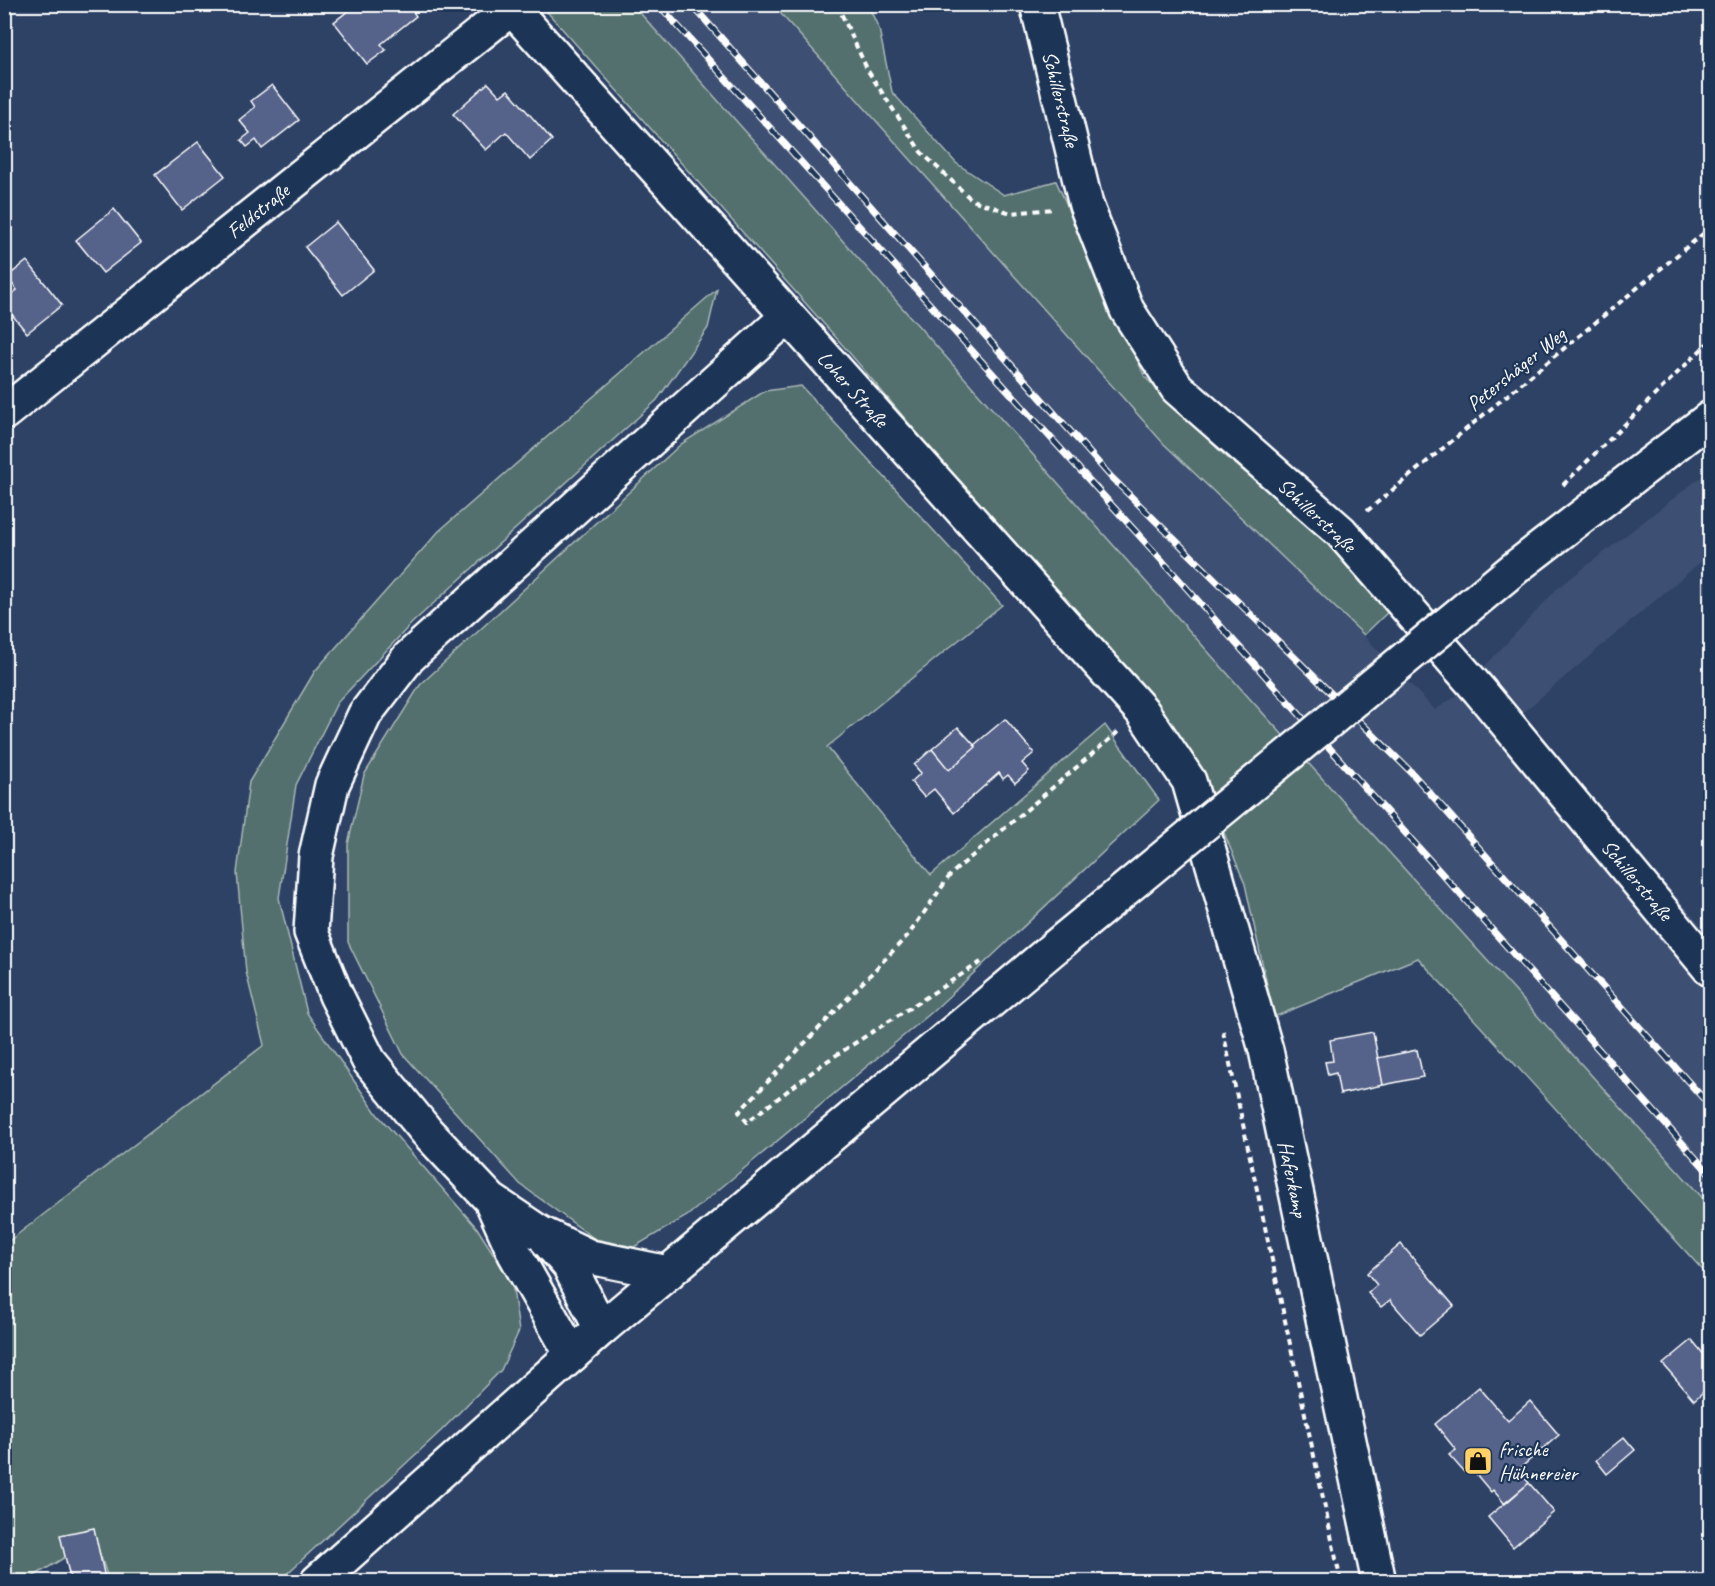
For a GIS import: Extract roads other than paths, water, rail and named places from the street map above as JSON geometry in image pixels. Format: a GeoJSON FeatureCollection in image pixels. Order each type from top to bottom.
{"type":"FeatureCollection","features":[{"type":"Feature","properties":{"kind":"street","name":"Schillerstraße"},"geometry":{"type":"LineString","coordinates":[[1037,4],[1086,206],[1127,310],[1177,388],[1341,532],[1479,690],[1710,969]]}},
{"type":"Feature","properties":{"kind":"street","name":"Loher Straße"},"geometry":{"type":"LineString","coordinates":[[510,6],[1142,711],[1189,781]]}},
{"type":"Feature","properties":{"kind":"street","name":"Feldstraße"},"geometry":{"type":"LineString","coordinates":[[4,413],[510,6]]}},
{"type":"Feature","properties":{"kind":"street"},"geometry":{"type":"LineString","coordinates":[[668,1273],[590,1257],[540,1233],[490,1200],[427,1132],[369,1061],[336,995],[310,932],[316,856],[332,785],[365,714],[408,657],[788,316]]}},
{"type":"Feature","properties":{"kind":"street"},"geometry":{"type":"LineString","coordinates":[[317,1581],[601,1329],[1055,947],[1520,564],[1710,418]]}},
{"type":"Feature","properties":{"kind":"street","name":"Haferkamp"},"geometry":{"type":"LineString","coordinates":[[1189,781],[1266,1050],[1378,1581]]}},
{"type":"Feature","properties":{"kind":"street"},"geometry":{"type":"LineString","coordinates":[[490,1200],[514,1254],[572,1355]]}},
{"type":"Feature","properties":{"kind":"street"},"geometry":{"type":"LineString","coordinates":[[540,1233],[569,1265],[601,1329]]}},
{"type":"Feature","properties":{"kind":"railway"},"geometry":{"type":"LineString","coordinates":[[658,4],[1175,575],[1710,1174]]}},
{"type":"Feature","properties":{"kind":"railway"},"geometry":{"type":"LineString","coordinates":[[691,4],[1111,477],[1411,772],[1710,1106]]}},
{"type":"Feature","properties":{"kind":"place","name":"frische Hühnereier"},"geometry":{"type":"Point","coordinates":[1478,1461]}}]}
